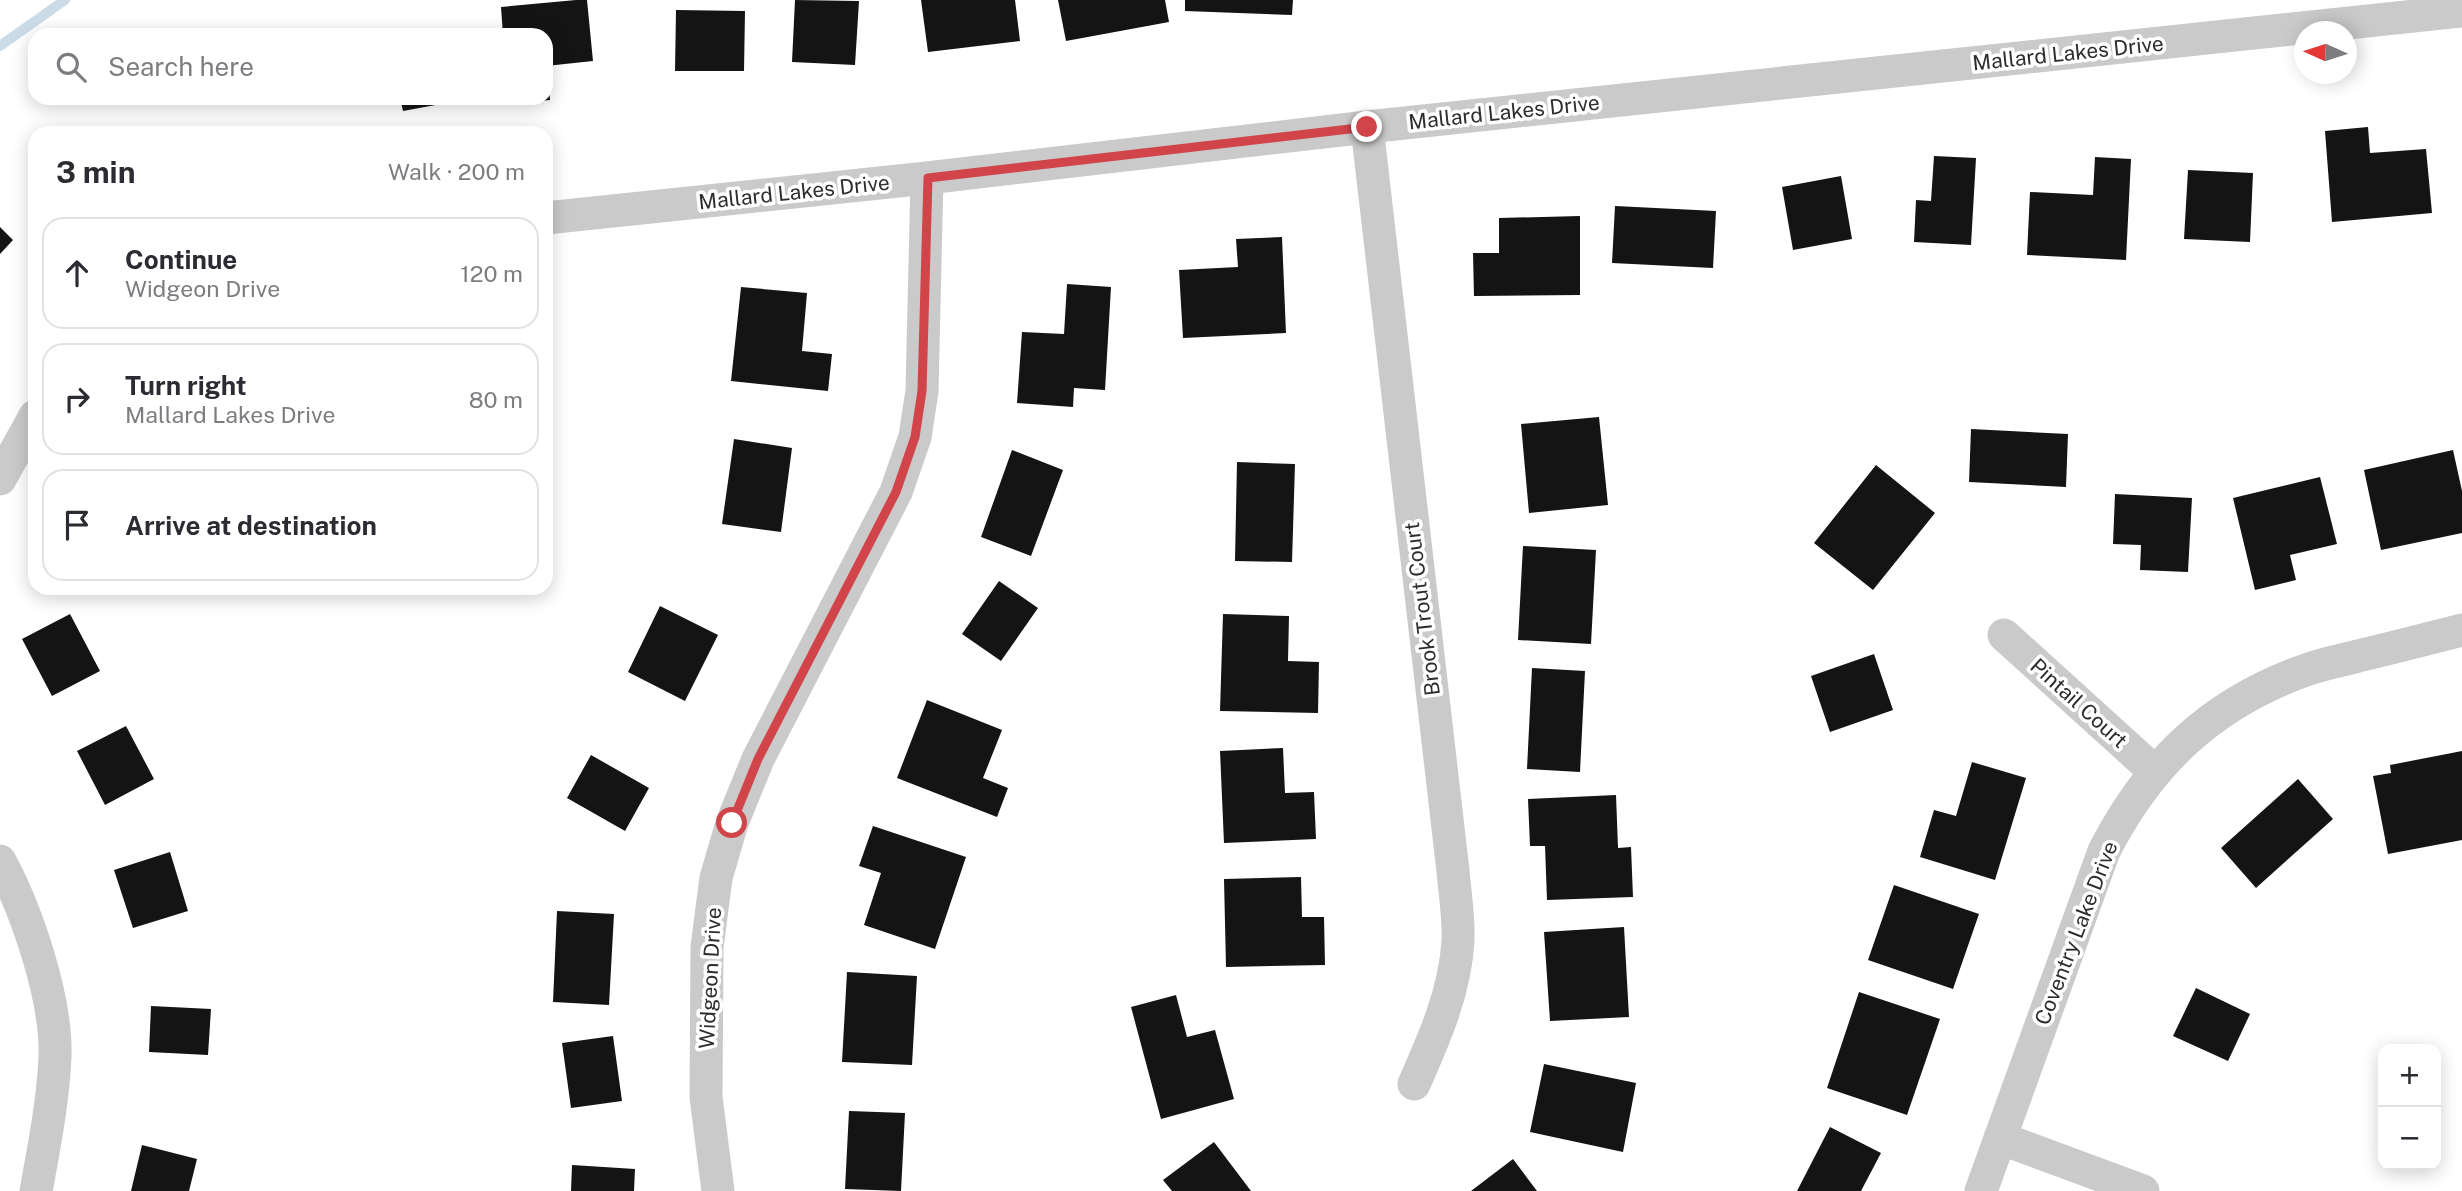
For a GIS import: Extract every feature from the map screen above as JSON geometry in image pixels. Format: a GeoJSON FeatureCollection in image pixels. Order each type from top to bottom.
{"type":"FeatureCollection","features":[{"type":"Feature","properties":{"kind":"street","name":"Mallard Lakes Drive"},"geometry":{"type":"LineString","coordinates":[[553,217],[928,178],[1367,127],[2462,11]]}},
{"type":"Feature","properties":{"kind":"street","name":"Brook Trout Court"},"geometry":{"type":"LineString","coordinates":[[1367,127],[1453,871],[1458,940],[1454,974],[1445,1007],[1414,1084]]}},
{"type":"Feature","properties":{"kind":"street","name":"Widgeon Drive"},"geometry":{"type":"LineString","coordinates":[[718,1191],[706,1097],[707,947],[716,878],[732,823],[758,759],[896,492],[915,437],[922,391],[928,178]]}},
{"type":"Feature","properties":{"kind":"street"},"geometry":{"type":"LineString","coordinates":[[0,479],[28,429]]}},
{"type":"Feature","properties":{"kind":"street","name":"Coventry Lake Drive"},"geometry":{"type":"LineString","coordinates":[[1981,1191],[2104,851],[2121,817],[2154,771],[2207,721],[2239,699],[2273,682],[2308,668],[2462,631]]}},
{"type":"Feature","properties":{"kind":"street","name":"Pintail Court"},"geometry":{"type":"LineString","coordinates":[[2004,635],[2154,771]]}},
{"type":"Feature","properties":{"kind":"street"},"geometry":{"type":"LineString","coordinates":[[0,860],[27,920],[41,964],[52,1020],[55,1055],[49,1123],[36,1191]]}},
{"type":"Feature","properties":{"kind":"street"},"geometry":{"type":"LineString","coordinates":[[2000,1138],[2143,1191]]}},
{"type":"Feature","properties":{"kind":"building"},"geometry":{"type":"Polygon","coordinates":[[[587,0],[593,61],[553,65],[553,28],[502,28],[501,7],[587,0]]]}},
{"type":"Feature","properties":{"kind":"building"},"geometry":{"type":"Polygon","coordinates":[[[795,0],[859,1],[855,65],[792,62],[795,0]]]}},
{"type":"Feature","properties":{"kind":"building"},"geometry":{"type":"Polygon","coordinates":[[[921,0],[1015,0],[1020,41],[928,52],[921,0]]]}},
{"type":"Feature","properties":{"kind":"building"},"geometry":{"type":"Polygon","coordinates":[[[1058,0],[1165,0],[1169,22],[1066,41],[1058,0]]]}},
{"type":"Feature","properties":{"kind":"building"},"geometry":{"type":"Polygon","coordinates":[[[1185,0],[1293,0],[1292,15],[1185,11],[1185,0]]]}},
{"type":"Feature","properties":{"kind":"building"},"geometry":{"type":"Polygon","coordinates":[[[676,10],[745,11],[744,71],[675,71],[676,10]]]}},
{"type":"Feature","properties":{"kind":"building"},"geometry":{"type":"Polygon","coordinates":[[[402,105],[436,105],[403,111],[402,105]]]}},
{"type":"Feature","properties":{"kind":"building"},"geometry":{"type":"Polygon","coordinates":[[[2368,127],[2370,153],[2426,149],[2432,213],[2332,222],[2325,131],[2368,127]]]}},
{"type":"Feature","properties":{"kind":"building"},"geometry":{"type":"Polygon","coordinates":[[[1934,156],[1976,158],[1971,245],[1914,242],[1916,200],[1931,201],[1934,156]]]}},
{"type":"Feature","properties":{"kind":"building"},"geometry":{"type":"Polygon","coordinates":[[[2095,157],[2131,159],[2126,260],[2027,255],[2030,192],[2093,195],[2095,157]]]}},
{"type":"Feature","properties":{"kind":"building"},"geometry":{"type":"Polygon","coordinates":[[[2188,170],[2253,173],[2250,242],[2184,239],[2188,170]]]}},
{"type":"Feature","properties":{"kind":"building"},"geometry":{"type":"Polygon","coordinates":[[[1841,176],[1852,239],[1793,250],[1782,187],[1841,176]]]}},
{"type":"Feature","properties":{"kind":"building"},"geometry":{"type":"Polygon","coordinates":[[[1615,206],[1716,211],[1713,268],[1612,263],[1615,206]]]}},
{"type":"Feature","properties":{"kind":"building"},"geometry":{"type":"Polygon","coordinates":[[[1580,216],[1580,295],[1474,296],[1473,253],[1499,253],[1499,218],[1580,216]]]}},
{"type":"Feature","properties":{"kind":"building"},"geometry":{"type":"Polygon","coordinates":[[[0,227],[13,240],[0,254],[0,227]]]}},
{"type":"Feature","properties":{"kind":"building"},"geometry":{"type":"Polygon","coordinates":[[[1282,237],[1286,333],[1183,338],[1179,270],[1238,267],[1236,239],[1282,237]]]}},
{"type":"Feature","properties":{"kind":"building"},"geometry":{"type":"Polygon","coordinates":[[[1067,284],[1111,287],[1105,390],[1074,388],[1073,407],[1017,403],[1022,332],[1064,334],[1067,284]]]}},
{"type":"Feature","properties":{"kind":"building"},"geometry":{"type":"Polygon","coordinates":[[[741,287],[807,293],[802,351],[832,354],[828,391],[731,381],[741,287]]]}},
{"type":"Feature","properties":{"kind":"building"},"geometry":{"type":"Polygon","coordinates":[[[1599,417],[1608,505],[1529,513],[1521,424],[1599,417]]]}},
{"type":"Feature","properties":{"kind":"building"},"geometry":{"type":"Polygon","coordinates":[[[1971,429],[2068,434],[2066,487],[1969,482],[1971,429]]]}},
{"type":"Feature","properties":{"kind":"building"},"geometry":{"type":"Polygon","coordinates":[[[734,439],[792,448],[781,532],[722,524],[734,439]]]}},
{"type":"Feature","properties":{"kind":"building"},"geometry":{"type":"Polygon","coordinates":[[[1012,450],[1063,470],[1031,556],[981,537],[1012,450]]]}},
{"type":"Feature","properties":{"kind":"building"},"geometry":{"type":"Polygon","coordinates":[[[2453,450],[2462,491],[2462,533],[2381,550],[2364,470],[2453,450]]]}},
{"type":"Feature","properties":{"kind":"building"},"geometry":{"type":"Polygon","coordinates":[[[1237,462],[1295,464],[1292,562],[1235,561],[1237,462]]]}},
{"type":"Feature","properties":{"kind":"building"},"geometry":{"type":"Polygon","coordinates":[[[1876,465],[1935,513],[1873,590],[1814,543],[1876,465]]]}},
{"type":"Feature","properties":{"kind":"building"},"geometry":{"type":"Polygon","coordinates":[[[2320,477],[2337,544],[2290,555],[2296,580],[2255,590],[2233,498],[2320,477]]]}},
{"type":"Feature","properties":{"kind":"building"},"geometry":{"type":"Polygon","coordinates":[[[2115,494],[2192,498],[2188,572],[2140,570],[2141,545],[2113,544],[2115,494]]]}},
{"type":"Feature","properties":{"kind":"building"},"geometry":{"type":"Polygon","coordinates":[[[1523,546],[1596,550],[1591,644],[1518,640],[1523,546]]]}},
{"type":"Feature","properties":{"kind":"building"},"geometry":{"type":"Polygon","coordinates":[[[999,581],[1038,608],[1001,661],[962,634],[999,581]]]}},
{"type":"Feature","properties":{"kind":"building"},"geometry":{"type":"Polygon","coordinates":[[[660,606],[718,635],[685,701],[628,672],[660,606]]]}},
{"type":"Feature","properties":{"kind":"building"},"geometry":{"type":"Polygon","coordinates":[[[70,614],[100,671],[52,696],[22,639],[70,614]]]}},
{"type":"Feature","properties":{"kind":"building"},"geometry":{"type":"Polygon","coordinates":[[[1223,614],[1289,616],[1288,661],[1319,662],[1318,713],[1220,711],[1223,614]]]}},
{"type":"Feature","properties":{"kind":"building"},"geometry":{"type":"Polygon","coordinates":[[[1874,654],[1893,710],[1830,732],[1811,676],[1874,654]]]}},
{"type":"Feature","properties":{"kind":"building"},"geometry":{"type":"Polygon","coordinates":[[[1532,668],[1585,671],[1580,772],[1527,769],[1532,668]]]}},
{"type":"Feature","properties":{"kind":"building"},"geometry":{"type":"Polygon","coordinates":[[[927,700],[1002,730],[983,778],[1008,788],[997,817],[897,778],[927,700]]]}},
{"type":"Feature","properties":{"kind":"building"},"geometry":{"type":"Polygon","coordinates":[[[126,726],[154,779],[105,805],[77,751],[126,726]]]}},
{"type":"Feature","properties":{"kind":"building"},"geometry":{"type":"Polygon","coordinates":[[[1283,748],[1285,793],[1314,792],[1316,839],[1224,843],[1220,751],[1283,748]]]}},
{"type":"Feature","properties":{"kind":"building"},"geometry":{"type":"Polygon","coordinates":[[[2462,751],[2462,840],[2388,854],[2373,776],[2391,773],[2390,765],[2462,751]]]}},
{"type":"Feature","properties":{"kind":"building"},"geometry":{"type":"Polygon","coordinates":[[[591,755],[649,788],[625,831],[567,798],[591,755]]]}},
{"type":"Feature","properties":{"kind":"building"},"geometry":{"type":"Polygon","coordinates":[[[1972,762],[2026,778],[1995,880],[1920,857],[1934,810],[1956,816],[1972,762]]]}},
{"type":"Feature","properties":{"kind":"building"},"geometry":{"type":"Polygon","coordinates":[[[2298,779],[2333,819],[2256,888],[2221,848],[2298,779]]]}},
{"type":"Feature","properties":{"kind":"building"},"geometry":{"type":"Polygon","coordinates":[[[1616,795],[1618,848],[1631,847],[1633,897],[1547,900],[1545,846],[1530,846],[1528,799],[1616,795]]]}},
{"type":"Feature","properties":{"kind":"building"},"geometry":{"type":"Polygon","coordinates":[[[873,826],[966,857],[935,949],[864,925],[881,873],[859,866],[873,826]]]}},
{"type":"Feature","properties":{"kind":"building"},"geometry":{"type":"Polygon","coordinates":[[[170,852],[188,911],[133,928],[114,870],[170,852]]]}},
{"type":"Feature","properties":{"kind":"building"},"geometry":{"type":"Polygon","coordinates":[[[1301,877],[1302,917],[1324,917],[1325,965],[1226,967],[1224,879],[1301,877]]]}},
{"type":"Feature","properties":{"kind":"building"},"geometry":{"type":"Polygon","coordinates":[[[1894,885],[1979,914],[1953,989],[1868,960],[1894,885]]]}},
{"type":"Feature","properties":{"kind":"building"},"geometry":{"type":"Polygon","coordinates":[[[557,911],[614,914],[609,1005],[553,1002],[557,911]]]}},
{"type":"Feature","properties":{"kind":"building"},"geometry":{"type":"Polygon","coordinates":[[[1624,927],[1629,1017],[1550,1021],[1544,932],[1624,927]]]}},
{"type":"Feature","properties":{"kind":"building"},"geometry":{"type":"Polygon","coordinates":[[[847,972],[917,976],[912,1065],[842,1062],[847,972]]]}},
{"type":"Feature","properties":{"kind":"building"},"geometry":{"type":"Polygon","coordinates":[[[2196,988],[2250,1014],[2228,1061],[2173,1036],[2196,988]]]}},
{"type":"Feature","properties":{"kind":"building"},"geometry":{"type":"Polygon","coordinates":[[[1859,992],[1940,1019],[1907,1115],[1827,1088],[1859,992]]]}},
{"type":"Feature","properties":{"kind":"building"},"geometry":{"type":"Polygon","coordinates":[[[1176,995],[1187,1037],[1215,1030],[1234,1099],[1161,1119],[1131,1007],[1176,995]]]}},
{"type":"Feature","properties":{"kind":"building"},"geometry":{"type":"Polygon","coordinates":[[[151,1006],[211,1009],[208,1055],[149,1052],[151,1006]]]}},
{"type":"Feature","properties":{"kind":"building"},"geometry":{"type":"Polygon","coordinates":[[[613,1036],[622,1101],[571,1108],[562,1043],[613,1036]]]}},
{"type":"Feature","properties":{"kind":"building"},"geometry":{"type":"Polygon","coordinates":[[[1544,1064],[1636,1083],[1623,1152],[1530,1132],[1544,1064]]]}},
{"type":"Feature","properties":{"kind":"building"},"geometry":{"type":"Polygon","coordinates":[[[849,1111],[905,1113],[901,1191],[845,1189],[849,1111]]]}},
{"type":"Feature","properties":{"kind":"building"},"geometry":{"type":"Polygon","coordinates":[[[1830,1127],[1881,1153],[1861,1191],[1797,1191],[1830,1127]]]}},
{"type":"Feature","properties":{"kind":"building"},"geometry":{"type":"Polygon","coordinates":[[[1214,1142],[1251,1191],[1172,1191],[1163,1180],[1214,1142]]]}},
{"type":"Feature","properties":{"kind":"building"},"geometry":{"type":"Polygon","coordinates":[[[142,1145],[197,1159],[189,1191],[131,1191],[142,1145]]]}},
{"type":"Feature","properties":{"kind":"building"},"geometry":{"type":"Polygon","coordinates":[[[1513,1159],[1537,1191],[1471,1191],[1513,1159]]]}},
{"type":"Feature","properties":{"kind":"building"},"geometry":{"type":"Polygon","coordinates":[[[572,1165],[635,1169],[634,1191],[571,1191],[572,1165]]]}},
{"type":"Feature","properties":{"kind":"waterway"},"geometry":{"type":"LineString","coordinates":[[0,46],[65,0]]}},
{"type":"Feature","properties":{"kind":"route"},"geometry":{"type":"LineString","coordinates":[[732,823],[758,759],[896,492],[915,437],[922,391],[928,178],[1367,127]]}}]}
